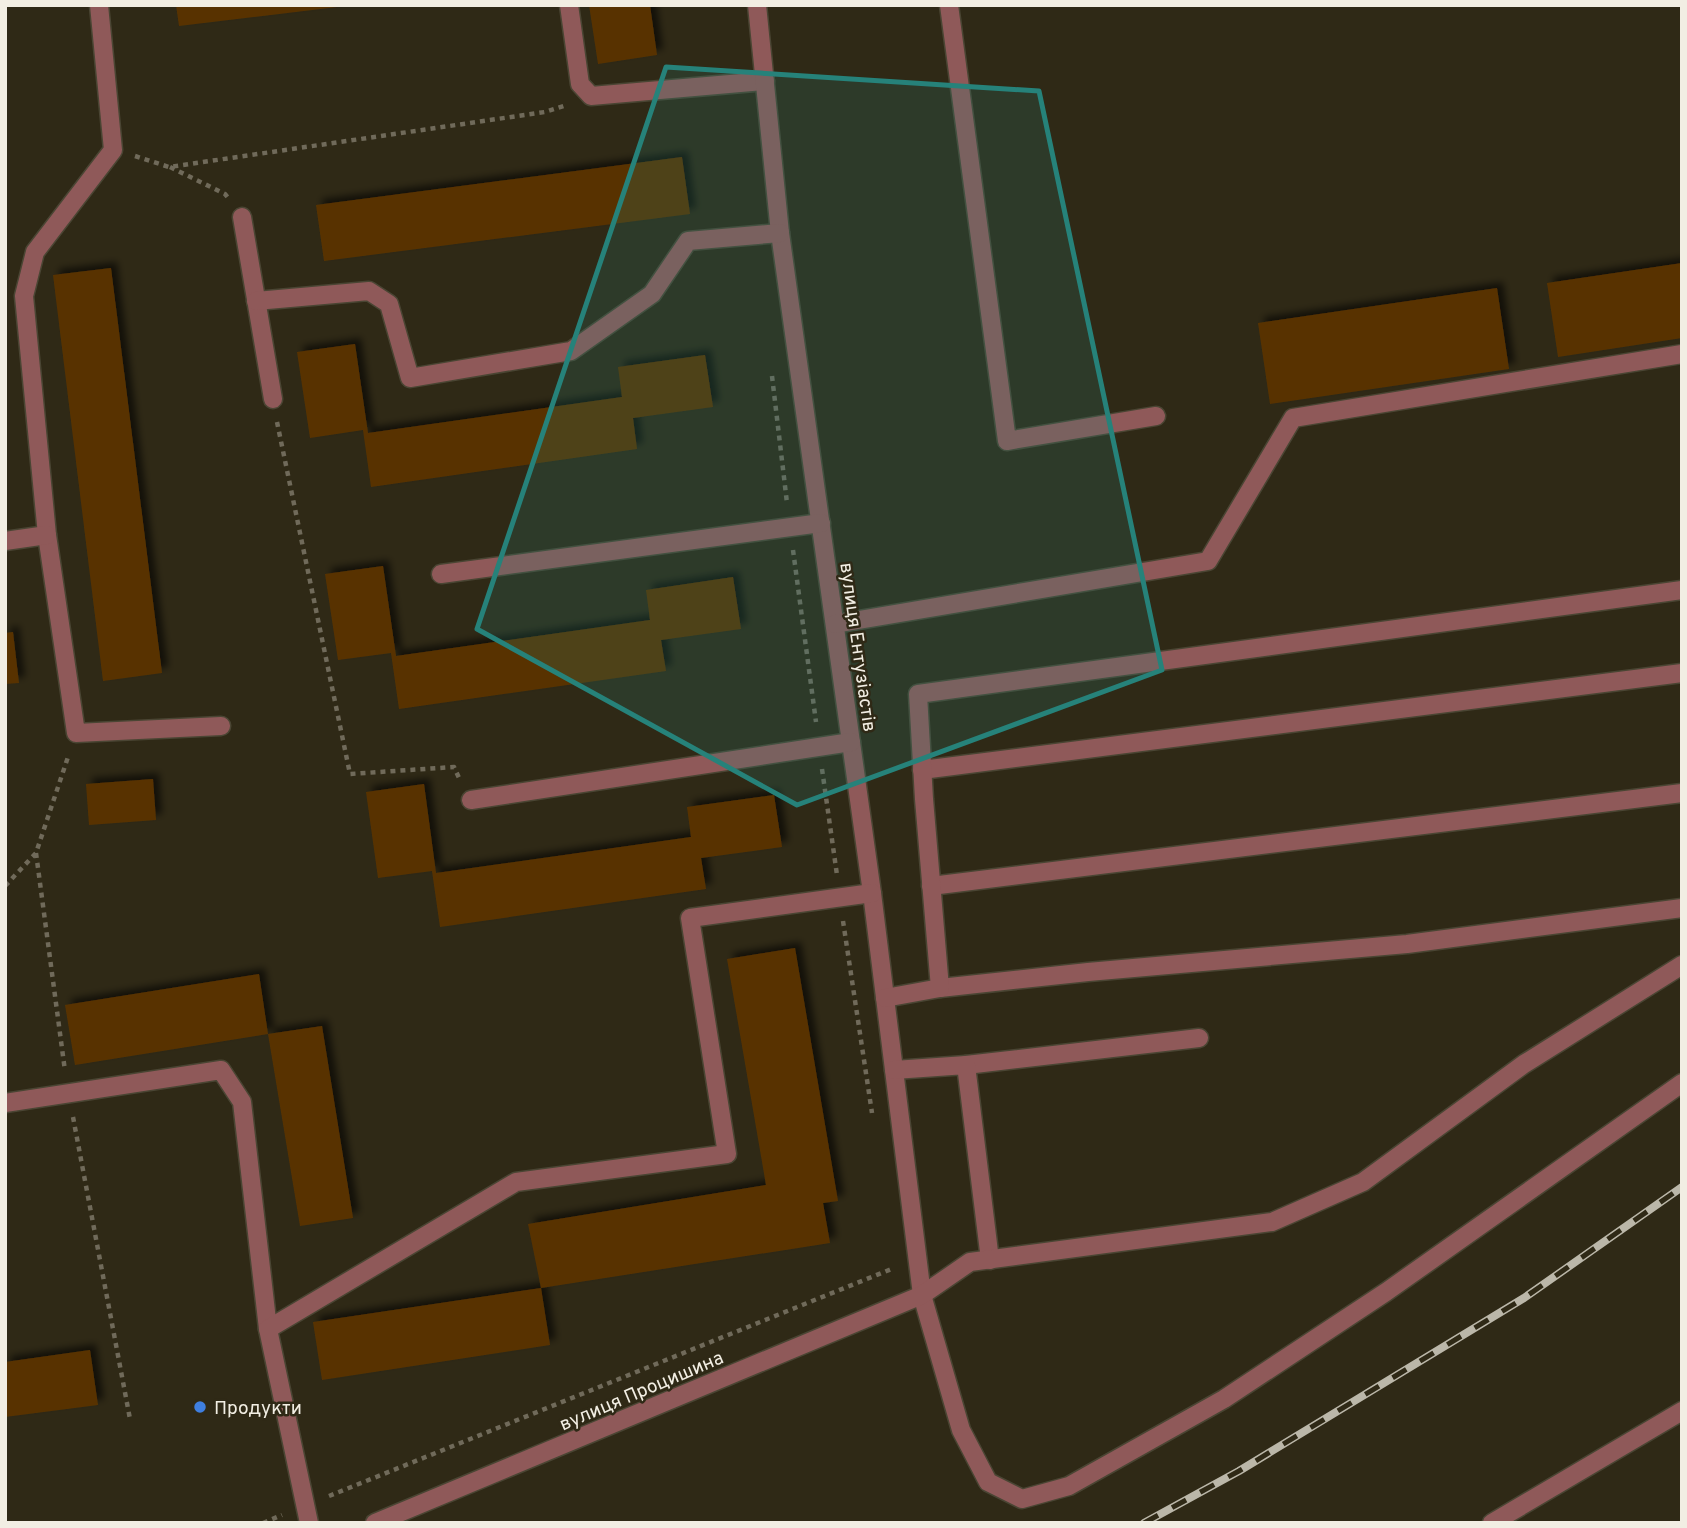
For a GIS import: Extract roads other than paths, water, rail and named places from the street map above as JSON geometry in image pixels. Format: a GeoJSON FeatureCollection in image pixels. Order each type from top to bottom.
{"type":"FeatureCollection","features":[{"type":"Feature","properties":{"kind":"street"},"geometry":{"type":"LineString","coordinates":[[99,5],[113,150],[35,252],[24,296],[47,535],[76,733],[221,726]]}},
{"type":"Feature","properties":{"kind":"street"},"geometry":{"type":"LineString","coordinates":[[569,5],[580,84],[591,96],[765,81]]}},
{"type":"Feature","properties":{"kind":"street","name":"вулиця Ентузіастів"},"geometry":{"type":"LineString","coordinates":[[757,5],[780,233],[872,893],[922,1295],[961,1430],[988,1482],[1022,1499],[1069,1486],[1224,1399],[1386,1292],[1682,1083]]}},
{"type":"Feature","properties":{"kind":"street"},"geometry":{"type":"LineString","coordinates":[[949,5],[1007,441],[1156,416]]}},
{"type":"Feature","properties":{"kind":"street"},"geometry":{"type":"LineString","coordinates":[[242,217],[273,399]]}},
{"type":"Feature","properties":{"kind":"street"},"geometry":{"type":"LineString","coordinates":[[256,301],[369,291],[389,304],[410,378],[571,351],[652,295],[688,240],[780,233]]}},
{"type":"Feature","properties":{"kind":"street"},"geometry":{"type":"LineString","coordinates":[[835,624],[1208,561],[1293,418],[1682,354]]}},
{"type":"Feature","properties":{"kind":"street"},"geometry":{"type":"LineString","coordinates":[[441,574],[821,523]]}},
{"type":"Feature","properties":{"kind":"street"},"geometry":{"type":"LineString","coordinates":[[5,541],[47,535]]}},
{"type":"Feature","properties":{"kind":"street"},"geometry":{"type":"LineString","coordinates":[[940,988],[918,694],[1682,590]]}},
{"type":"Feature","properties":{"kind":"street"},"geometry":{"type":"LineString","coordinates":[[922,770],[1682,673]]}},
{"type":"Feature","properties":{"kind":"street"},"geometry":{"type":"LineString","coordinates":[[471,800],[851,742]]}},
{"type":"Feature","properties":{"kind":"street"},"geometry":{"type":"LineString","coordinates":[[932,886],[1682,793]]}},
{"type":"Feature","properties":{"kind":"street"},"geometry":{"type":"LineString","coordinates":[[268,1329],[516,1182],[727,1154],[690,918],[872,893]]}},
{"type":"Feature","properties":{"kind":"street"},"geometry":{"type":"LineString","coordinates":[[885,998],[940,988],[1088,972],[1407,944],[1682,908]]}},
{"type":"Feature","properties":{"kind":"street","name":"вулиця Процишина"},"geometry":{"type":"LineString","coordinates":[[375,1523],[922,1295],[970,1262],[1272,1222],[1363,1182],[1524,1063],[1682,965]]}},
{"type":"Feature","properties":{"kind":"street"},"geometry":{"type":"LineString","coordinates":[[894,1070],[966,1065],[1199,1038]]}},
{"type":"Feature","properties":{"kind":"street"},"geometry":{"type":"LineString","coordinates":[[966,1065],[990,1260]]}},
{"type":"Feature","properties":{"kind":"street"},"geometry":{"type":"LineString","coordinates":[[5,1103],[221,1070],[242,1102],[268,1329],[307,1514]]}},
{"type":"Feature","properties":{"kind":"street"},"geometry":{"type":"LineString","coordinates":[[1492,1523],[1682,1411]]}},
{"type":"Feature","properties":{"kind":"railway"},"geometry":{"type":"LineString","coordinates":[[1144,1523],[1239,1471],[1524,1298],[1682,1187]]}},
{"type":"Feature","properties":{"kind":"place","name":"Продукти"},"geometry":{"type":"Point","coordinates":[200,1407]}}]}
